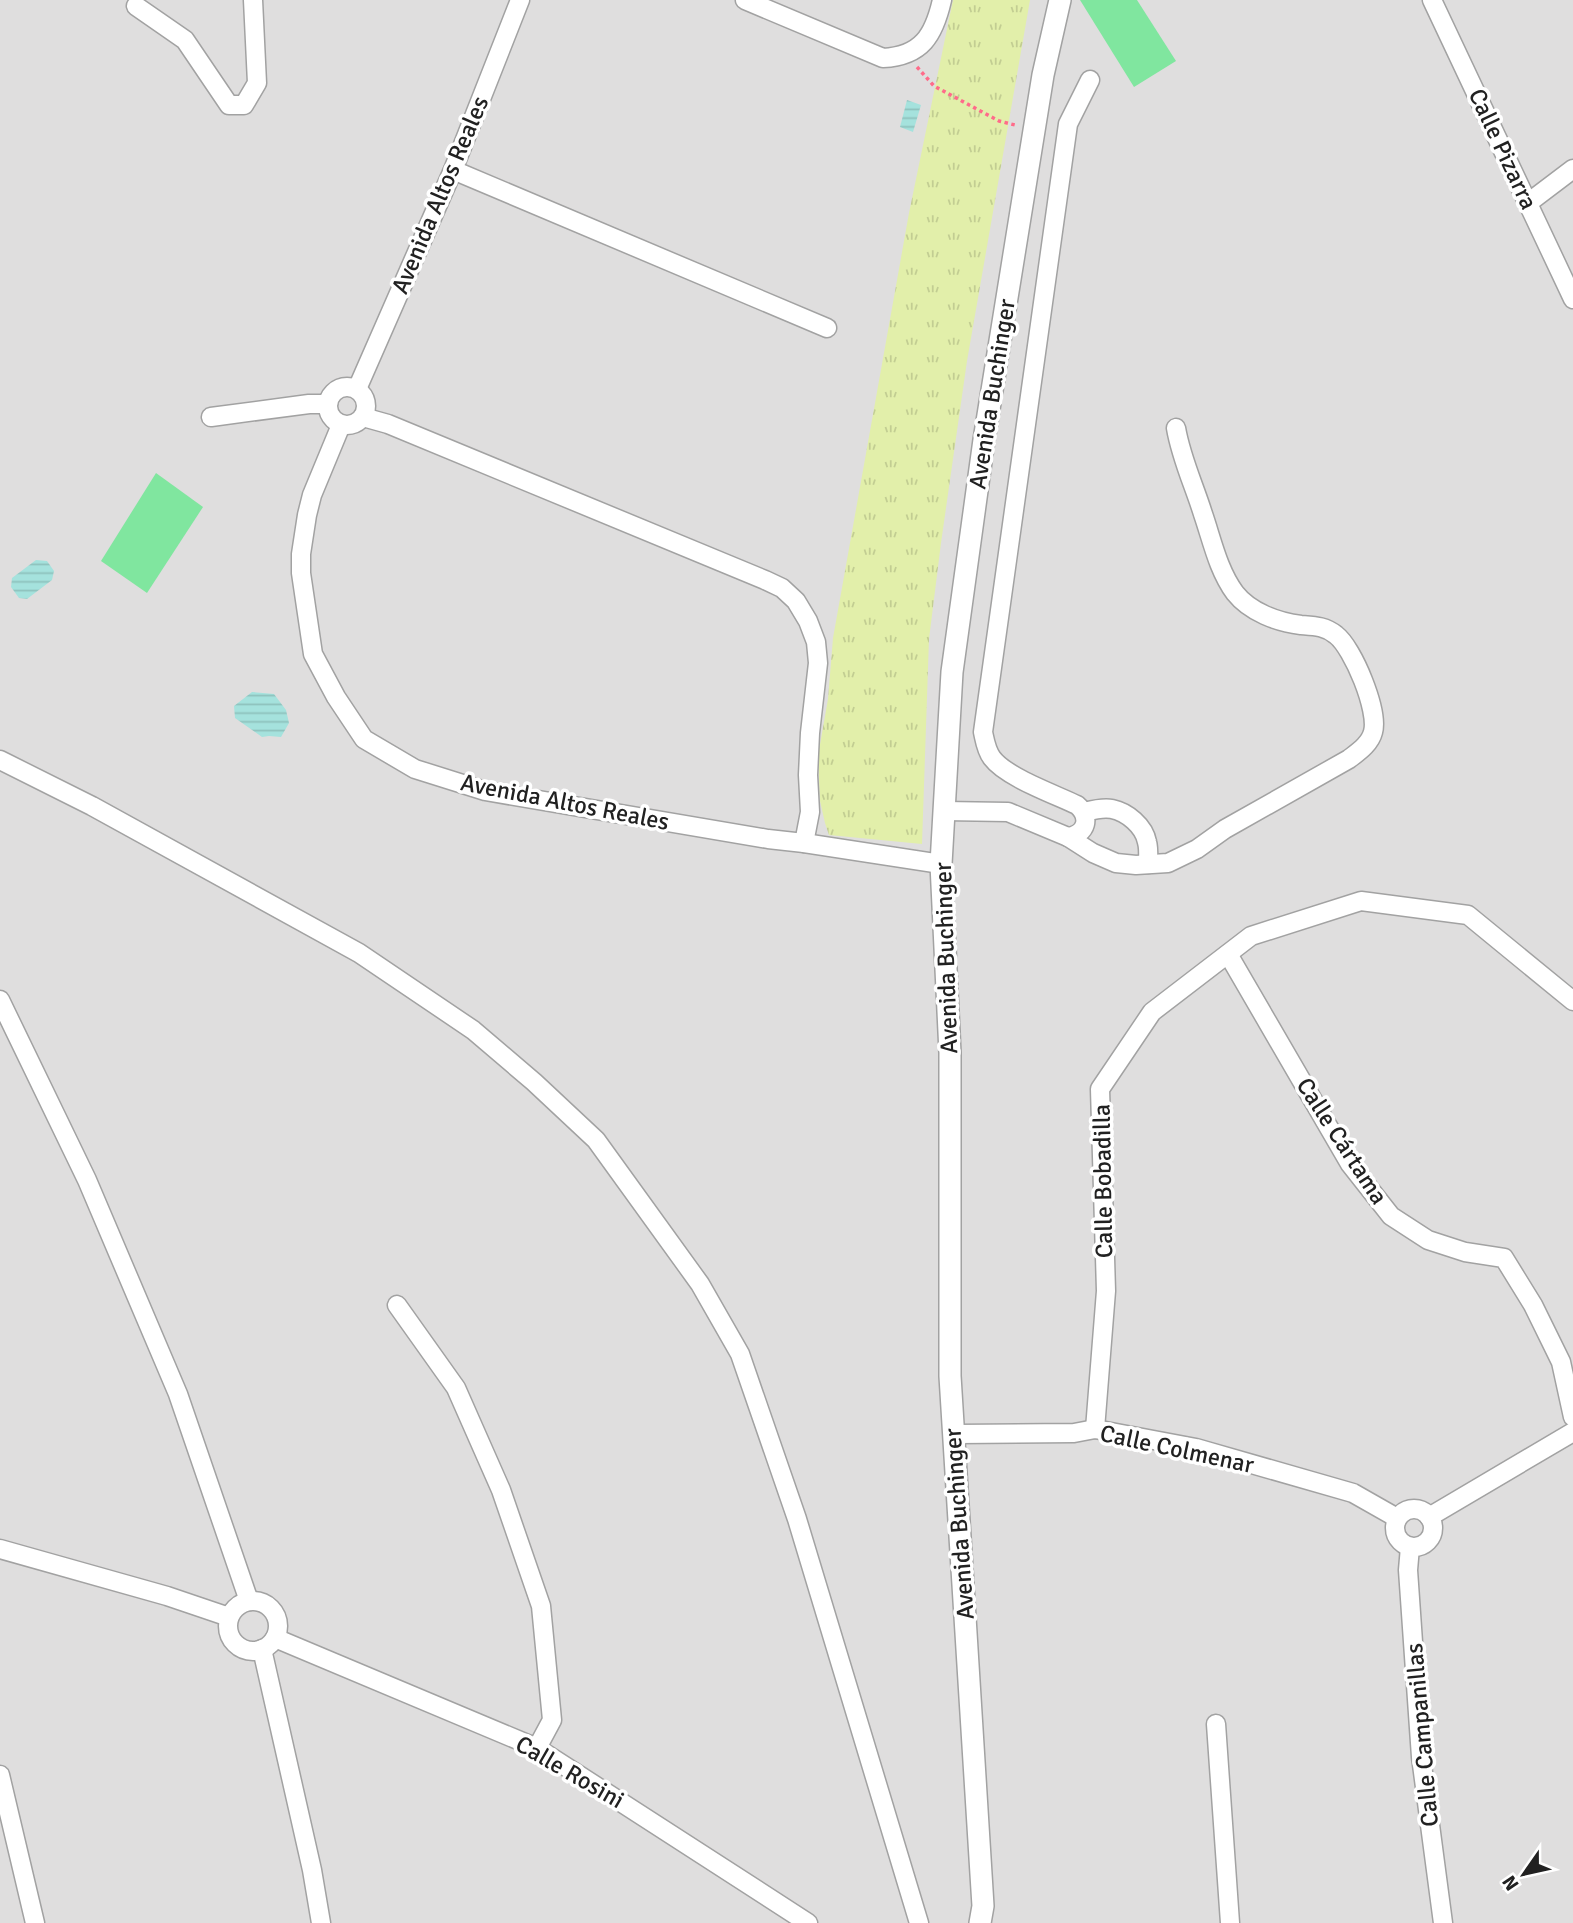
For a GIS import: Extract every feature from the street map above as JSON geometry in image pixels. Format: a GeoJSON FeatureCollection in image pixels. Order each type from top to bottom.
{"type":"FeatureCollection","features":[{"type":"Feature","properties":{"kind":"street"},"geometry":{"type":"LineString","coordinates":[[136,6],[185,40],[229,105],[244,105],[257,83],[253,0]]}},
{"type":"Feature","properties":{"kind":"street","name":"Avenida Altos Reales"},"geometry":{"type":"LineString","coordinates":[[357,389],[453,170],[520,0]]}},
{"type":"Feature","properties":{"kind":"street"},"geometry":{"type":"LineString","coordinates":[[745,0],[883,58],[909,54],[923,44],[933,30],[942,0]]}},
{"type":"Feature","properties":{"kind":"street","name":"Avenida Buchinger"},"geometry":{"type":"LineString","coordinates":[[980,1923],[983,1906],[950,1376],[950,1053],[941,864],[952,672],[984,440],[1033,131],[1060,0]]}},
{"type":"Feature","properties":{"kind":"street","name":"Calle Pizarra"},"geometry":{"type":"LineString","coordinates":[[1432,0],[1573,299]]}},
{"type":"Feature","properties":{"kind":"street"},"geometry":{"type":"LineString","coordinates":[[1068,836],[1082,831],[1086,822],[1084,812],[1077,805],[999,766],[990,756],[983,732],[1068,124],[1090,80]]}},
{"type":"Feature","properties":{"kind":"street"},"geometry":{"type":"LineString","coordinates":[[1528,203],[1573,169]]}},
{"type":"Feature","properties":{"kind":"street"},"geometry":{"type":"LineString","coordinates":[[453,170],[827,328]]}},
{"type":"Feature","properties":{"kind":"street"},"geometry":{"type":"LineString","coordinates":[[338,389],[357,389],[362,393],[367,405],[363,417],[353,425],[341,425],[331,416],[328,404],[338,389]]}},
{"type":"Feature","properties":{"kind":"street"},"geometry":{"type":"LineString","coordinates":[[211,416],[328,404]]}},
{"type":"Feature","properties":{"kind":"street"},"geometry":{"type":"LineString","coordinates":[[363,417],[401,429],[765,580],[789,594],[808,621],[816,642],[818,663],[810,733],[810,812],[804,843]]}},
{"type":"Feature","properties":{"kind":"street","name":"Avenida Altos Reales"},"geometry":{"type":"LineString","coordinates":[[341,425],[312,495],[301,554],[301,573],[313,654],[336,697],[365,738],[415,769],[485,791],[768,839],[941,864]]}},
{"type":"Feature","properties":{"kind":"street"},"geometry":{"type":"LineString","coordinates":[[944,811],[1008,812],[1068,836],[1093,853],[1116,863],[1168,863],[1349,759],[1363,748],[1373,733],[1374,716],[1366,690],[1347,647],[1336,635],[1322,627],[1275,620],[1255,610],[1237,595],[1228,583],[1186,468],[1176,428]]}},
{"type":"Feature","properties":{"kind":"street"},"geometry":{"type":"LineString","coordinates":[[0,760],[92,806],[359,953],[472,1030],[534,1082],[596,1140],[700,1284],[740,1354],[797,1519],[919,1923]]}},
{"type":"Feature","properties":{"kind":"street"},"geometry":{"type":"LineString","coordinates":[[1084,812],[1111,808],[1128,816],[1140,826],[1145,835],[1148,864]]}},
{"type":"Feature","properties":{"kind":"street","name":"Calle Bobadilla"},"geometry":{"type":"LineString","coordinates":[[1096,1429],[1106,1291],[1100,1089],[1152,1012],[1251,936],[1361,901],[1468,915],[1573,1001]]}},
{"type":"Feature","properties":{"kind":"street","name":"Calle Cártama"},"geometry":{"type":"LineString","coordinates":[[1228,954],[1350,1164],[1391,1216],[1428,1240],[1465,1252],[1504,1258],[1533,1305],[1561,1362],[1573,1417]]}},
{"type":"Feature","properties":{"kind":"street"},"geometry":{"type":"LineString","coordinates":[[0,1000],[88,1180],[178,1394],[249,1601]]}},
{"type":"Feature","properties":{"kind":"street"},"geometry":{"type":"LineString","coordinates":[[397,1305],[456,1388],[502,1490],[541,1606],[552,1720],[537,1748]]}},
{"type":"Feature","properties":{"kind":"street","name":"Calle Colmenar"},"geometry":{"type":"LineString","coordinates":[[954,1443],[957,1434],[1074,1433],[1096,1429],[1196,1448],[1353,1493],[1397,1518]]}},
{"type":"Feature","properties":{"kind":"street"},"geometry":{"type":"LineString","coordinates":[[1429,1517],[1573,1432]]}},
{"type":"Feature","properties":{"kind":"street"},"geometry":{"type":"LineString","coordinates":[[1412,1508],[1424,1511],[1429,1517],[1433,1528],[1429,1540],[1417,1547],[1404,1544],[1396,1536],[1397,1518],[1406,1510],[1412,1508]]}},
{"type":"Feature","properties":{"kind":"street","name":"Calle Campanillas"},"geometry":{"type":"LineString","coordinates":[[1410,1547],[1408,1570],[1421,1757],[1443,1923]]}},
{"type":"Feature","properties":{"kind":"street"},"geometry":{"type":"LineString","coordinates":[[0,1549],[229,1617]]}},
{"type":"Feature","properties":{"kind":"street"},"geometry":{"type":"LineString","coordinates":[[249,1601],[261,1602],[271,1608],[277,1617],[278,1626],[268,1644],[253,1651],[243,1649],[233,1641],[228,1628],[233,1610],[249,1601]]}},
{"type":"Feature","properties":{"kind":"street"},"geometry":{"type":"LineString","coordinates":[[268,1644],[321,1923]]}},
{"type":"Feature","properties":{"kind":"street","name":"Calle Rosini"},"geometry":{"type":"LineString","coordinates":[[268,1644],[537,1748],[808,1923]]}},
{"type":"Feature","properties":{"kind":"street"},"geometry":{"type":"LineString","coordinates":[[1216,1724],[1230,1923]]}},
{"type":"Feature","properties":{"kind":"street"},"geometry":{"type":"LineString","coordinates":[[0,1775],[35,1923]]}},
{"type":"Feature","properties":{"kind":"path"},"geometry":{"type":"LineString","coordinates":[[909,54],[918,69],[934,86],[999,121],[1033,131]]}},
{"type":"Feature","properties":{"kind":"shaded area"},"geometry":{"type":"Polygon","coordinates":[[[0,0],[1573,0],[1573,1923],[0,1923],[0,0]]]}},
{"type":"Feature","properties":{"kind":"green space"},"geometry":{"type":"Polygon","coordinates":[[[953,0],[1030,0],[967,361],[941,543],[929,639],[922,844],[829,835],[820,801],[818,756],[828,699],[833,638],[909,213],[953,0]]]}},
{"type":"Feature","properties":{"kind":"green space"},"geometry":{"type":"Polygon","coordinates":[[[1080,0],[1137,0],[1176,61],[1134,87],[1080,0]]]}},
{"type":"Feature","properties":{"kind":"green space"},"geometry":{"type":"Polygon","coordinates":[[[156,473],[203,507],[147,593],[101,561],[156,473]]]}},
{"type":"Feature","properties":{"kind":"water"},"geometry":{"type":"Polygon","coordinates":[[[907,100],[921,105],[913,132],[900,127],[907,100]]]}},
{"type":"Feature","properties":{"kind":"water"},"geometry":{"type":"Polygon","coordinates":[[[36,560],[47,561],[54,571],[52,580],[27,599],[19,598],[11,587],[12,578],[36,560]]]}},
{"type":"Feature","properties":{"kind":"water"},"geometry":{"type":"Polygon","coordinates":[[[252,692],[274,694],[286,710],[289,723],[281,737],[262,737],[235,718],[234,706],[252,692]]]}}]}
